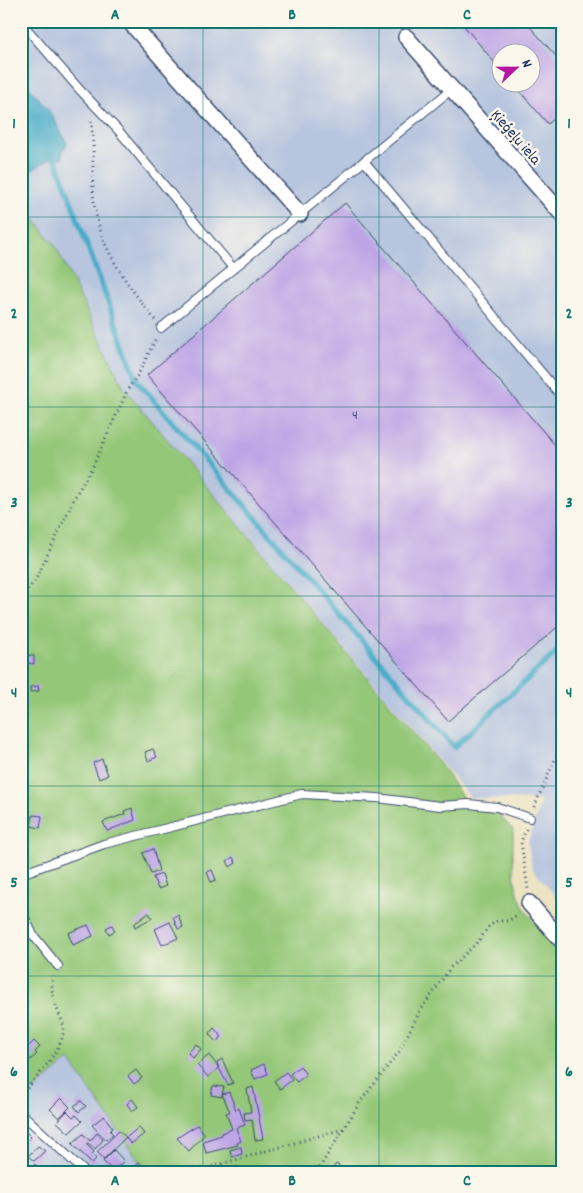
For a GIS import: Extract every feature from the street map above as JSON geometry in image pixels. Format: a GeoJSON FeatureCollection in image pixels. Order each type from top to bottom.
{"type":"FeatureCollection","features":[{"type":"Feature","properties":{"kind":"street"},"geometry":{"type":"LineString","coordinates":[[130,21],[300,214]]}},
{"type":"Feature","properties":{"kind":"street","name":"Ķieģeļu iela"},"geometry":{"type":"LineString","coordinates":[[406,37],[562,214]]}},
{"type":"Feature","properties":{"kind":"street"},"geometry":{"type":"LineString","coordinates":[[529,903],[562,941]]}},
{"type":"Feature","properties":{"kind":"lane"},"geometry":{"type":"LineString","coordinates":[[21,22],[80,90],[118,130],[233,268]]}},
{"type":"Feature","properties":{"kind":"lane"},"geometry":{"type":"LineString","coordinates":[[161,328],[452,89]]}},
{"type":"Feature","properties":{"kind":"lane"},"geometry":{"type":"LineString","coordinates":[[364,161],[562,396]]}},
{"type":"Feature","properties":{"kind":"lane"},"geometry":{"type":"LineString","coordinates":[[21,874],[104,844],[302,794],[377,798],[440,806],[469,804],[497,807],[530,818]]}},
{"type":"Feature","properties":{"kind":"lane"},"geometry":{"type":"LineString","coordinates":[[21,910],[33,935],[58,966]]}},
{"type":"Feature","properties":{"kind":"lane"},"geometry":{"type":"LineString","coordinates":[[21,1113],[85,1172]]}},
{"type":"Feature","properties":{"kind":"path"},"geometry":{"type":"LineString","coordinates":[[21,597],[35,581],[76,493],[93,466],[128,389],[138,375],[161,328],[120,274],[100,232],[94,196],[91,119]]}},
{"type":"Feature","properties":{"kind":"path"},"geometry":{"type":"LineString","coordinates":[[317,1172],[360,1102],[398,1053],[420,1011],[451,967],[478,942],[489,926],[518,915],[529,903]]}},
{"type":"Feature","properties":{"kind":"path"},"geometry":{"type":"LineString","coordinates":[[21,1096],[61,1045],[63,1025],[54,1003],[51,988],[58,966]]}},
{"type":"Feature","properties":{"kind":"path"},"geometry":{"type":"LineString","coordinates":[[193,1172],[344,1129]]}},
{"type":"Feature","properties":{"kind":"shaded area"},"geometry":{"type":"Polygon","coordinates":[[[21,21],[562,21],[562,903],[532,868],[528,842],[541,800],[471,798],[124,388],[56,247],[21,202],[21,21]]]}},
{"type":"Feature","properties":{"kind":"shaded area"},"geometry":{"type":"Polygon","coordinates":[[[69,1060],[147,1172],[21,1172],[21,1087],[31,1093],[69,1060]]]}},
{"type":"Feature","properties":{"kind":"green space"},"geometry":{"type":"Polygon","coordinates":[[[21,202],[56,247],[124,388],[440,764],[469,807],[498,813],[513,830],[514,874],[522,904],[528,914],[562,947],[562,1172],[147,1172],[69,1060],[30,1093],[21,1087],[21,202]]]}},
{"type":"Feature","properties":{"kind":"water"},"geometry":{"type":"Polygon","coordinates":[[[21,78],[48,109],[67,143],[62,152],[63,158],[49,159],[28,173],[21,171],[21,78]]]}},
{"type":"Feature","properties":{"kind":"building"},"geometry":{"type":"Polygon","coordinates":[[[460,21],[525,21],[562,63],[562,112],[548,124],[521,92],[540,92],[540,42],[490,42],[490,57],[460,21]]]}},
{"type":"Feature","properties":{"kind":"building"},"geometry":{"type":"Polygon","coordinates":[[[345,203],[562,453],[562,623],[448,721],[147,375],[345,203]]]}},
{"type":"Feature","properties":{"kind":"building"},"geometry":{"type":"Polygon","coordinates":[[[26,655],[34,656],[34,664],[26,663],[26,655]]]}},
{"type":"Feature","properties":{"kind":"building"},"geometry":{"type":"Polygon","coordinates":[[[38,686],[39,691],[30,692],[30,687],[38,686]]]}},
{"type":"Feature","properties":{"kind":"building"},"geometry":{"type":"Polygon","coordinates":[[[26,698],[27,706],[21,710],[21,699],[26,698]]]}},
{"type":"Feature","properties":{"kind":"building"},"geometry":{"type":"Polygon","coordinates":[[[153,749],[157,757],[148,761],[145,752],[153,749]]]}},
{"type":"Feature","properties":{"kind":"building"},"geometry":{"type":"Polygon","coordinates":[[[102,759],[108,775],[99,779],[93,763],[102,759]]]}},
{"type":"Feature","properties":{"kind":"building"},"geometry":{"type":"Polygon","coordinates":[[[132,808],[135,820],[107,831],[103,822],[125,814],[124,811],[132,808]]]}},
{"type":"Feature","properties":{"kind":"building"},"geometry":{"type":"Polygon","coordinates":[[[33,815],[42,816],[40,828],[31,826],[33,815]]]}},
{"type":"Feature","properties":{"kind":"building"},"geometry":{"type":"Polygon","coordinates":[[[153,849],[159,871],[151,874],[143,853],[153,849]]]}},
{"type":"Feature","properties":{"kind":"building"},"geometry":{"type":"Polygon","coordinates":[[[233,857],[236,863],[230,867],[227,861],[233,857]]]}},
{"type":"Feature","properties":{"kind":"building"},"geometry":{"type":"Polygon","coordinates":[[[212,870],[216,880],[211,882],[207,872],[212,870]]]}},
{"type":"Feature","properties":{"kind":"building"},"geometry":{"type":"Polygon","coordinates":[[[162,874],[166,886],[158,889],[153,877],[162,874]]]}},
{"type":"Feature","properties":{"kind":"building"},"geometry":{"type":"Polygon","coordinates":[[[149,913],[152,918],[135,927],[134,924],[149,913]]]}},
{"type":"Feature","properties":{"kind":"building"},"geometry":{"type":"Polygon","coordinates":[[[178,915],[183,927],[178,929],[173,917],[178,915]]]}},
{"type":"Feature","properties":{"kind":"building"},"geometry":{"type":"Polygon","coordinates":[[[170,922],[178,938],[162,945],[155,929],[170,922]]]}},
{"type":"Feature","properties":{"kind":"building"},"geometry":{"type":"Polygon","coordinates":[[[88,925],[93,936],[73,945],[68,933],[88,925]]]}},
{"type":"Feature","properties":{"kind":"building"},"geometry":{"type":"Polygon","coordinates":[[[112,925],[115,931],[109,934],[106,928],[112,925]]]}},
{"type":"Feature","properties":{"kind":"building"},"geometry":{"type":"Polygon","coordinates":[[[214,1028],[222,1037],[216,1042],[209,1034],[214,1028]]]}},
{"type":"Feature","properties":{"kind":"building"},"geometry":{"type":"Polygon","coordinates":[[[34,1041],[40,1047],[35,1052],[37,1054],[21,1068],[21,1054],[34,1041]]]}},
{"type":"Feature","properties":{"kind":"building"},"geometry":{"type":"Polygon","coordinates":[[[196,1044],[201,1049],[193,1058],[188,1053],[196,1044]]]}},
{"type":"Feature","properties":{"kind":"building"},"geometry":{"type":"Polygon","coordinates":[[[209,1055],[219,1068],[208,1077],[197,1065],[209,1055]]]}},
{"type":"Feature","properties":{"kind":"building"},"geometry":{"type":"Polygon","coordinates":[[[222,1059],[233,1083],[228,1085],[217,1062],[222,1059]]]}},
{"type":"Feature","properties":{"kind":"building"},"geometry":{"type":"Polygon","coordinates":[[[264,1064],[268,1074],[255,1079],[251,1070],[264,1064]]]}},
{"type":"Feature","properties":{"kind":"building"},"geometry":{"type":"Polygon","coordinates":[[[300,1066],[306,1075],[297,1082],[290,1074],[300,1066]]]}},
{"type":"Feature","properties":{"kind":"building"},"geometry":{"type":"Polygon","coordinates":[[[136,1070],[142,1078],[134,1084],[128,1076],[136,1070]]]}},
{"type":"Feature","properties":{"kind":"building"},"geometry":{"type":"Polygon","coordinates":[[[286,1072],[292,1080],[280,1089],[274,1081],[286,1072]]]}},
{"type":"Feature","properties":{"kind":"building"},"geometry":{"type":"Polygon","coordinates":[[[213,1086],[224,1087],[222,1097],[211,1095],[213,1086]]]}},
{"type":"Feature","properties":{"kind":"building"},"geometry":{"type":"Polygon","coordinates":[[[253,1087],[263,1139],[255,1140],[252,1119],[245,1120],[244,1113],[251,1112],[247,1089],[253,1087]]]}},
{"type":"Feature","properties":{"kind":"building"},"geometry":{"type":"Polygon","coordinates":[[[229,1092],[236,1110],[239,1108],[245,1125],[236,1128],[241,1141],[237,1143],[238,1145],[206,1153],[203,1141],[222,1135],[221,1133],[232,1129],[226,1113],[230,1112],[222,1094],[229,1092]]]}},
{"type":"Feature","properties":{"kind":"building"},"geometry":{"type":"Polygon","coordinates":[[[61,1098],[70,1107],[59,1118],[50,1109],[61,1098]]]}},
{"type":"Feature","properties":{"kind":"building"},"geometry":{"type":"Polygon","coordinates":[[[132,1099],[138,1107],[132,1111],[127,1104],[132,1099]]]}},
{"type":"Feature","properties":{"kind":"building"},"geometry":{"type":"Polygon","coordinates":[[[81,1101],[86,1106],[79,1112],[74,1106],[81,1101]]]}},
{"type":"Feature","properties":{"kind":"building"},"geometry":{"type":"Polygon","coordinates":[[[67,1111],[73,1117],[76,1115],[82,1121],[69,1133],[57,1122],[67,1111]]]}},
{"type":"Feature","properties":{"kind":"building"},"geometry":{"type":"Polygon","coordinates":[[[104,1116],[113,1128],[110,1131],[113,1134],[106,1140],[92,1125],[104,1116]]]}},
{"type":"Feature","properties":{"kind":"building"},"geometry":{"type":"Polygon","coordinates":[[[197,1125],[205,1134],[189,1151],[177,1138],[197,1125]]]}},
{"type":"Feature","properties":{"kind":"building"},"geometry":{"type":"Polygon","coordinates":[[[139,1127],[144,1134],[131,1144],[126,1138],[139,1127]]]}},
{"type":"Feature","properties":{"kind":"building"},"geometry":{"type":"Polygon","coordinates":[[[25,1131],[31,1137],[21,1147],[21,1135],[25,1131]]]}},
{"type":"Feature","properties":{"kind":"building"},"geometry":{"type":"Polygon","coordinates":[[[119,1131],[126,1137],[104,1159],[97,1152],[119,1131]]]}},
{"type":"Feature","properties":{"kind":"building"},"geometry":{"type":"Polygon","coordinates":[[[97,1133],[103,1140],[95,1149],[88,1143],[86,1144],[94,1152],[92,1154],[96,1159],[92,1163],[72,1144],[83,1134],[90,1141],[97,1133]]]}},
{"type":"Feature","properties":{"kind":"building"},"geometry":{"type":"Polygon","coordinates":[[[38,1146],[45,1151],[34,1161],[28,1156],[38,1146]]]}},
{"type":"Feature","properties":{"kind":"building"},"geometry":{"type":"Polygon","coordinates":[[[241,1147],[242,1154],[232,1157],[230,1150],[241,1147]]]}},
{"type":"Feature","properties":{"kind":"building"},"geometry":{"type":"Polygon","coordinates":[[[114,1150],[124,1161],[113,1171],[103,1161],[114,1150]]]}},
{"type":"Feature","properties":{"kind":"building"},"geometry":{"type":"Polygon","coordinates":[[[139,1162],[146,1172],[135,1172],[132,1168],[139,1162]]]}},
{"type":"Feature","properties":{"kind":"building"},"geometry":{"type":"Polygon","coordinates":[[[35,1164],[41,1170],[39,1172],[27,1172],[35,1164]]]}},
{"type":"Feature","properties":{"kind":"building"},"geometry":{"type":"Polygon","coordinates":[[[336,1164],[342,1168],[339,1172],[330,1172],[336,1164]]]}},
{"type":"Feature","properties":{"kind":"building"},"geometry":{"type":"Polygon","coordinates":[[[237,1166],[240,1172],[224,1172],[237,1166]]]}},
{"type":"Feature","properties":{"kind":"waterway"},"geometry":{"type":"LineString","coordinates":[[56,160],[137,381],[454,747],[562,647]]}}]}
